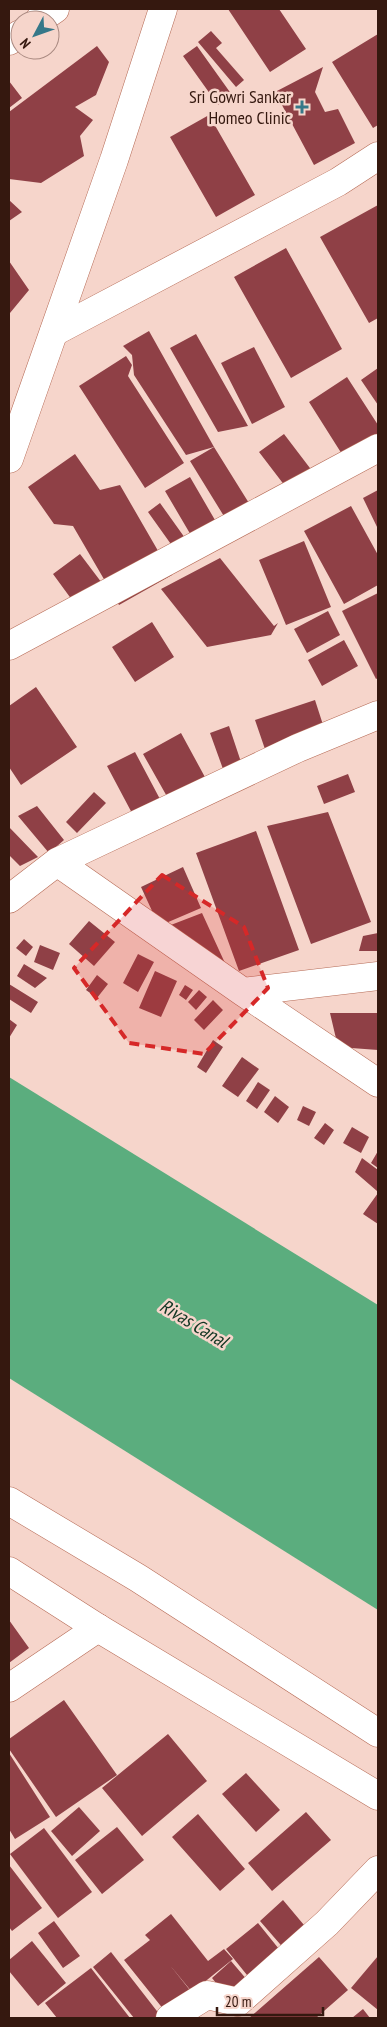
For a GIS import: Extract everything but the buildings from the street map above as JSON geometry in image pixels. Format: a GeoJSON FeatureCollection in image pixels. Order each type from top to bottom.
{"type":"FeatureCollection","features":[{"type":"Feature","properties":{"kind":"street"},"geometry":{"type":"LineString","coordinates":[[9,459],[14,433],[54,332],[114,160],[163,9]]}},
{"type":"Feature","properties":{"kind":"street"},"geometry":{"type":"LineString","coordinates":[[54,332],[338,182],[378,156]]}},
{"type":"Feature","properties":{"kind":"street"},"geometry":{"type":"LineString","coordinates":[[9,646],[378,448]]}},
{"type":"Feature","properties":{"kind":"street"},"geometry":{"type":"LineString","coordinates":[[9,899],[57,862],[298,748],[378,715]]}},
{"type":"Feature","properties":{"kind":"street"},"geometry":{"type":"LineString","coordinates":[[57,862],[243,992],[378,1083]]}},
{"type":"Feature","properties":{"kind":"street"},"geometry":{"type":"LineString","coordinates":[[243,992],[378,976]]}},
{"type":"Feature","properties":{"kind":"street"},"geometry":{"type":"LineString","coordinates":[[9,1500],[138,1578],[378,1733]]}},
{"type":"Feature","properties":{"kind":"street"},"geometry":{"type":"LineString","coordinates":[[9,1571],[98,1628],[378,1796]]}},
{"type":"Feature","properties":{"kind":"street"},"geometry":{"type":"LineString","coordinates":[[9,1688],[98,1628]]}},
{"type":"Feature","properties":{"kind":"street"},"geometry":{"type":"LineString","coordinates":[[170,2018],[207,1995],[238,2002],[327,1923],[378,1870]]}},
{"type":"Feature","properties":{"kind":"highlighted area"},"geometry":{"type":"Polygon","coordinates":[[[162,875],[244,927],[268,988],[204,1054],[129,1043],[74,968],[162,875]]]}},
{"type":"Feature","properties":{"kind":"water","name":"Rivas Canal"},"geometry":{"type":"Polygon","coordinates":[[[9,1077],[378,1305],[378,1610],[9,1378],[9,1077]]]}},
{"type":"Feature","properties":{"kind":"place","name":"Sri Gowri Sankar Homeo Clinic"},"geometry":{"type":"Point","coordinates":[302,107]}}]}
